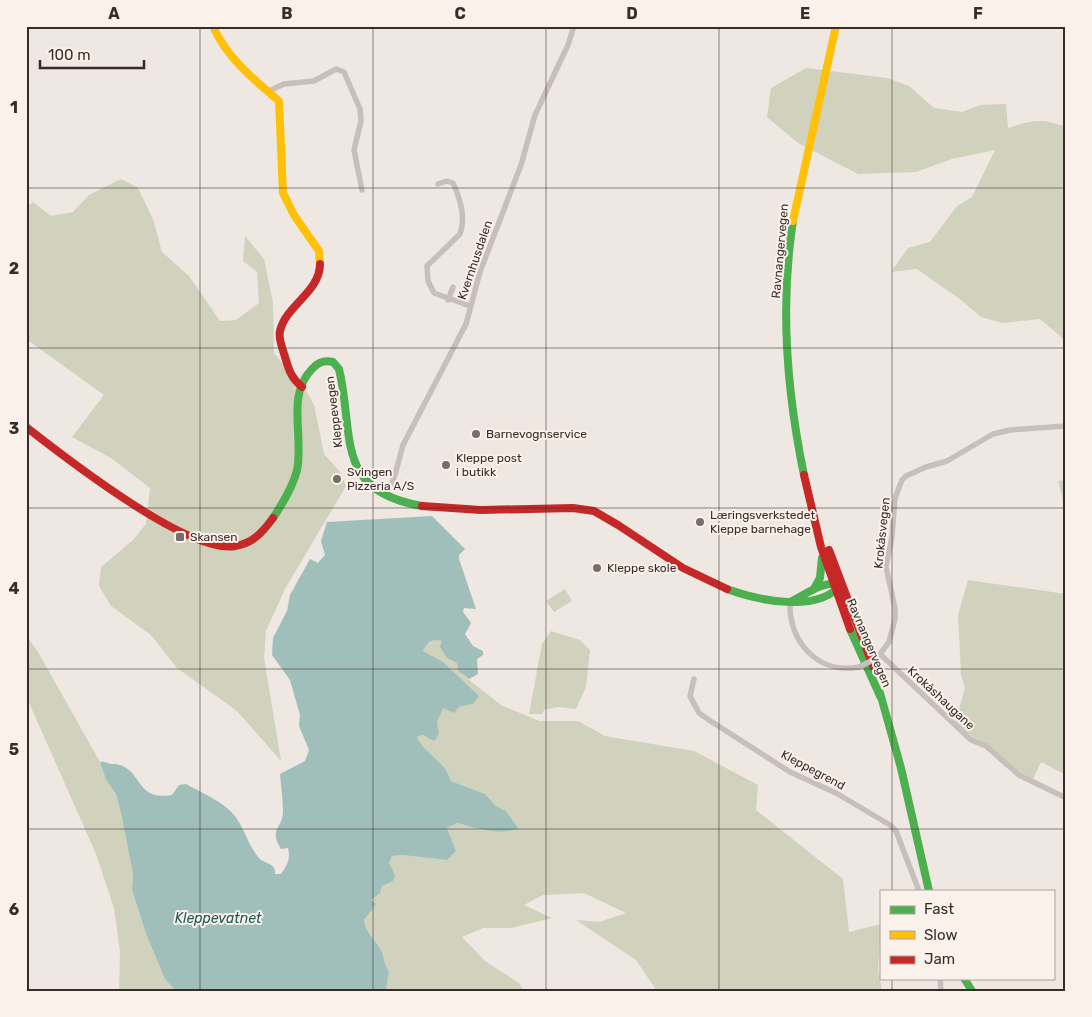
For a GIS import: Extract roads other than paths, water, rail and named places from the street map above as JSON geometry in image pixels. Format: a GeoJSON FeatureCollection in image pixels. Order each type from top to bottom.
{"type":"FeatureCollection","features":[{"type":"Feature","properties":{"kind":"main road"},"geometry":{"type":"LineString","coordinates":[[213,26],[219,40],[252,78],[276,96],[280,105],[283,193],[294,215],[318,251],[320,270],[311,289],[286,318],[280,331],[280,341],[292,379],[302,387]]}},
{"type":"Feature","properties":{"kind":"main road","name":"Ravnangervegen"},"geometry":{"type":"LineString","coordinates":[[836,26],[829,62],[800,173],[792,226],[788,279],[787,347],[792,399],[813,518],[832,582],[881,698]]}},
{"type":"Feature","properties":{"kind":"main road","name":"Kleppevegen"},"geometry":{"type":"LineString","coordinates":[[26,427],[108,488],[160,520],[217,546],[241,548],[254,540],[262,531],[287,493],[297,473],[300,447],[297,413],[302,387],[312,370],[322,362],[332,362],[339,367],[343,379],[345,429],[354,464],[372,487],[399,502],[425,507],[590,510],[618,525],[670,560],[712,584],[740,594],[790,602],[815,599],[836,592]]}},
{"type":"Feature","properties":{"kind":"main road","name":"Ravnangervegen"},"geometry":{"type":"LineString","coordinates":[[806,481],[841,584],[872,665],[901,768],[929,890]]}},
{"type":"Feature","properties":{"kind":"main road"},"geometry":{"type":"LineString","coordinates":[[814,589],[822,568],[822,547]]}},
{"type":"Feature","properties":{"kind":"main road"},"geometry":{"type":"LineString","coordinates":[[790,602],[832,582],[841,584],[836,592]]}},
{"type":"Feature","properties":{"kind":"main road"},"geometry":{"type":"LineString","coordinates":[[965,980],[972,991]]}},
{"type":"Feature","properties":{"kind":"street","name":"Kvernhusdalen"},"geometry":{"type":"LineString","coordinates":[[386,496],[395,475],[403,445],[463,330],[480,272],[521,165],[539,106],[568,44],[574,26]]}},
{"type":"Feature","properties":{"kind":"street"},"geometry":{"type":"LineString","coordinates":[[269,91],[284,84],[314,81],[336,69],[344,72],[360,109],[360,127],[354,145],[362,190]]}},
{"type":"Feature","properties":{"kind":"street"},"geometry":{"type":"LineString","coordinates":[[438,184],[447,180],[454,183],[460,199],[462,227],[460,234],[427,266],[428,281],[434,293],[448,300],[470,306]]}},
{"type":"Feature","properties":{"kind":"street"},"geometry":{"type":"LineString","coordinates":[[448,300],[453,287]]}},
{"type":"Feature","properties":{"kind":"street","name":"Krokåsvegen"},"geometry":{"type":"LineString","coordinates":[[879,656],[889,642],[895,619],[895,608],[886,566],[892,538],[895,498],[902,480],[926,467],[948,461],[994,434],[1010,430],[1066,426]]}},
{"type":"Feature","properties":{"kind":"street"},"geometry":{"type":"LineString","coordinates":[[790,602],[793,629],[800,644],[810,655],[821,662],[833,666],[859,667],[879,656]]}},
{"type":"Feature","properties":{"kind":"street","name":"Krokåshaugane"},"geometry":{"type":"LineString","coordinates":[[879,656],[971,740],[986,746],[1019,775],[1066,798]]}},
{"type":"Feature","properties":{"kind":"street","name":"Kleppegrend"},"geometry":{"type":"LineString","coordinates":[[694,678],[690,690],[693,702],[699,713],[790,772],[836,793],[894,828],[918,890]]}},
{"type":"Feature","properties":{"kind":"water","name":"Kleppevatnet"},"geometry":{"type":"Polygon","coordinates":[[[432,516],[465,549],[459,555],[459,559],[476,609],[464,608],[463,612],[471,623],[465,634],[473,646],[483,651],[483,655],[477,659],[478,674],[469,679],[458,671],[457,663],[447,658],[440,647],[442,641],[433,640],[427,645],[423,651],[443,662],[479,696],[473,704],[459,707],[454,713],[443,708],[437,722],[439,734],[434,741],[423,735],[417,737],[425,749],[440,762],[451,781],[485,794],[496,806],[506,811],[518,828],[496,831],[457,823],[447,828],[456,851],[447,860],[404,855],[392,856],[389,863],[395,875],[393,881],[382,886],[380,893],[371,900],[376,904],[364,920],[368,932],[382,951],[389,971],[386,991],[176,991],[165,979],[146,934],[132,890],[133,874],[116,794],[106,780],[100,762],[121,766],[129,770],[144,788],[150,793],[159,796],[172,795],[179,785],[186,784],[214,799],[233,813],[258,857],[274,867],[275,874],[281,874],[287,865],[289,855],[288,848],[281,849],[276,837],[283,811],[280,774],[305,761],[309,750],[299,726],[300,715],[290,680],[272,655],[273,638],[287,611],[290,595],[310,559],[318,563],[325,555],[321,541],[327,522],[432,516]]]}},
{"type":"Feature","properties":{"kind":"place","name":"Barnevognservice"},"geometry":{"type":"Point","coordinates":[476,434]}},
{"type":"Feature","properties":{"kind":"place","name":"Kleppe post i butikk"},"geometry":{"type":"Point","coordinates":[446,465]}},
{"type":"Feature","properties":{"kind":"place","name":"Svingen Pizzeria A/S"},"geometry":{"type":"Point","coordinates":[337,479]}},
{"type":"Feature","properties":{"kind":"place","name":"Læringsverkstedet Kleppe barnehage"},"geometry":{"type":"Point","coordinates":[700,522]}},
{"type":"Feature","properties":{"kind":"place","name":"Skansen"},"geometry":{"type":"Point","coordinates":[180,537]}},
{"type":"Feature","properties":{"kind":"place","name":"Kleppe skole"},"geometry":{"type":"Point","coordinates":[597,568]}}]}
